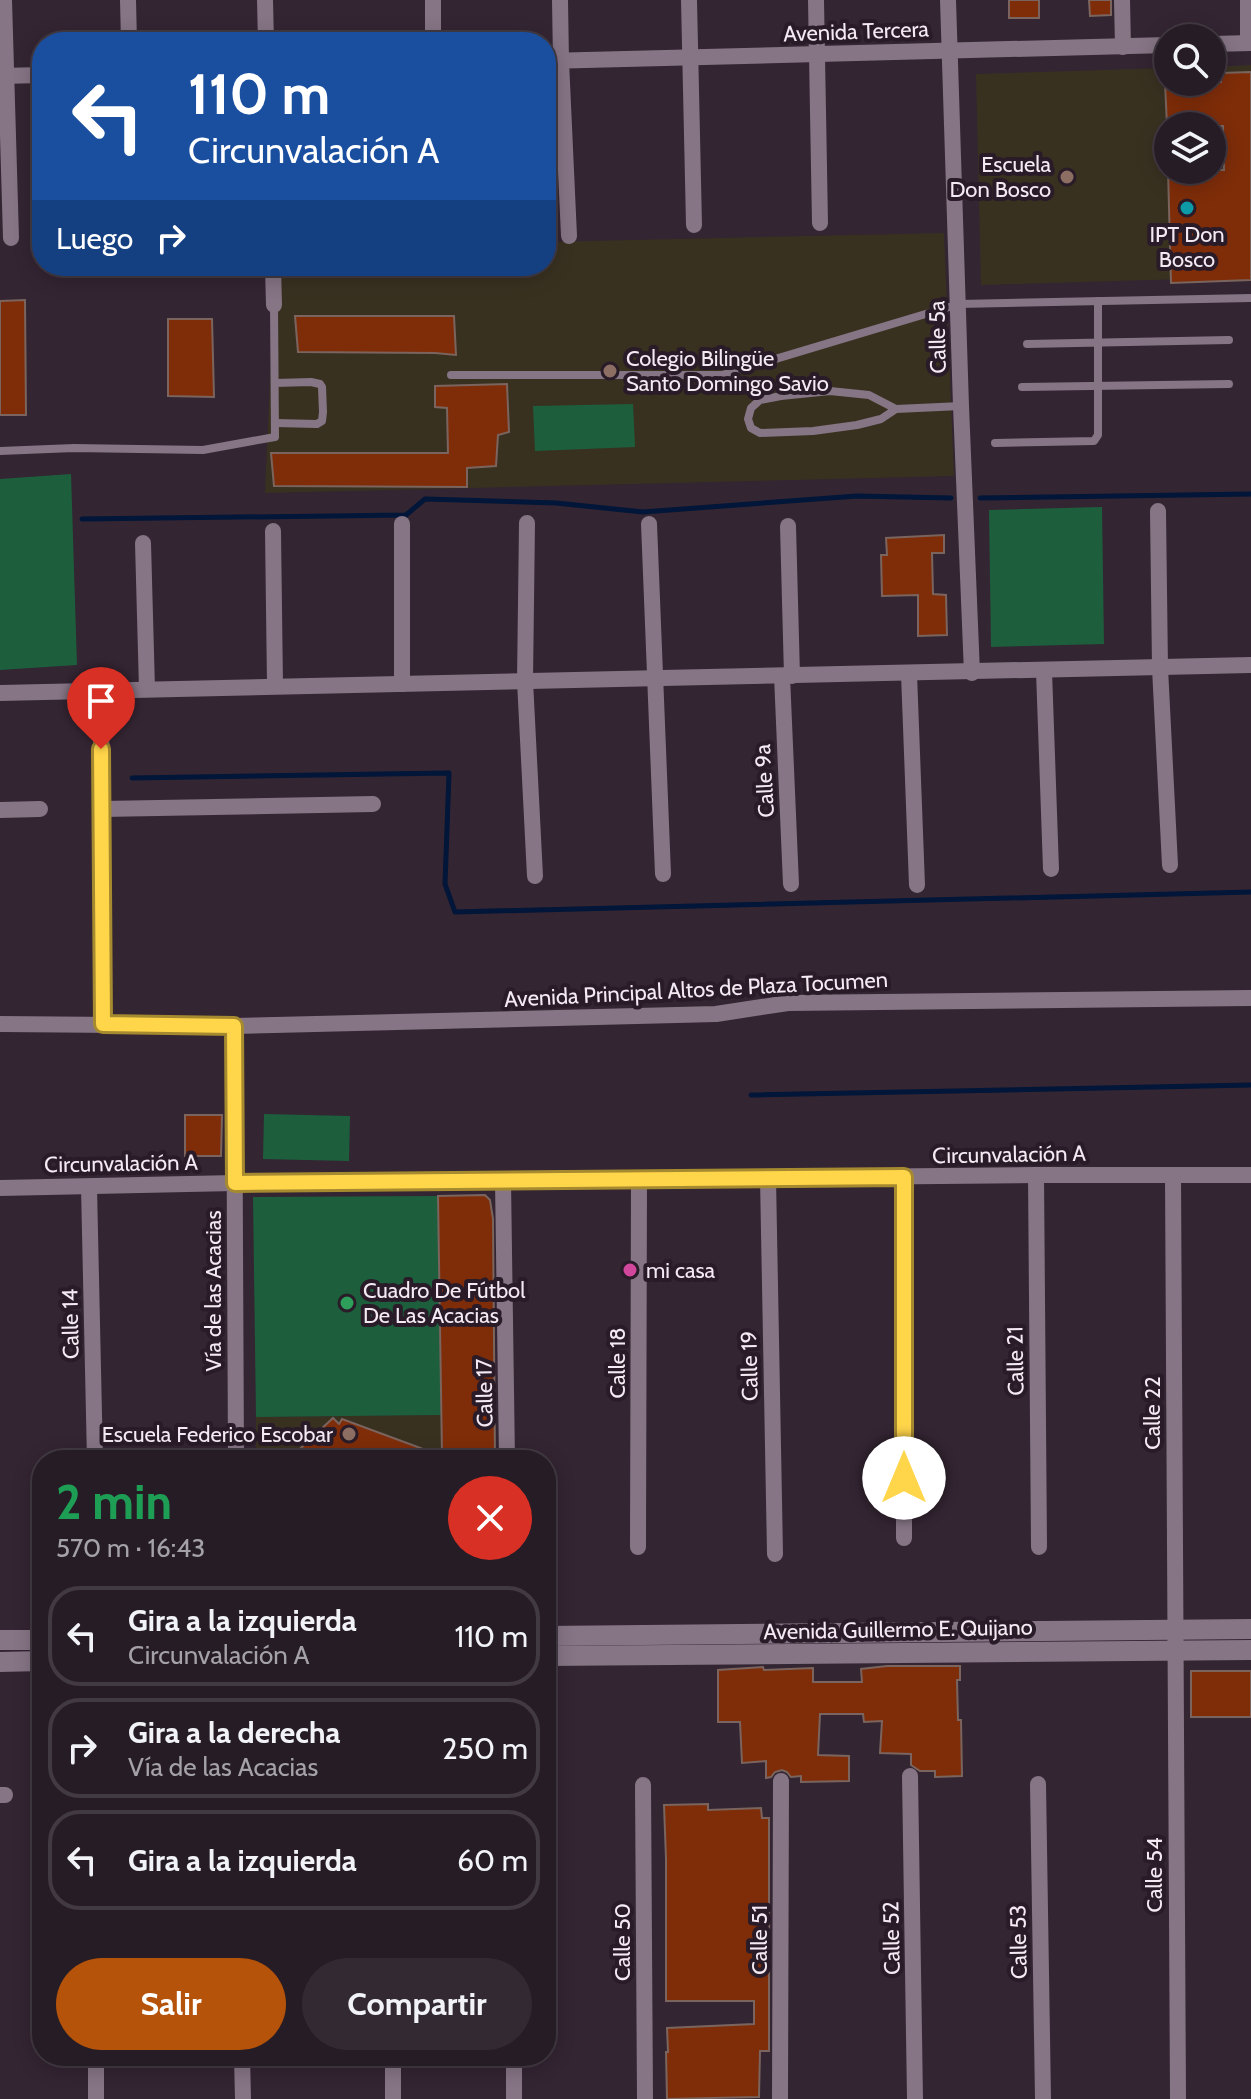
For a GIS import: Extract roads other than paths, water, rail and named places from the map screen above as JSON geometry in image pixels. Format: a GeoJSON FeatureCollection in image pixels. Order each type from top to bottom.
{"type":"FeatureCollection","features":[{"type":"Feature","properties":{"kind":"street"},"geometry":{"type":"LineString","coordinates":[[4,0],[3,76],[11,238]]}},
{"type":"Feature","properties":{"kind":"street"},"geometry":{"type":"LineString","coordinates":[[128,0],[129,32]]}},
{"type":"Feature","properties":{"kind":"street"},"geometry":{"type":"LineString","coordinates":[[265,0],[266,32]]}},
{"type":"Feature","properties":{"kind":"street"},"geometry":{"type":"LineString","coordinates":[[433,0],[433,32]]}},
{"type":"Feature","properties":{"kind":"street"},"geometry":{"type":"LineString","coordinates":[[556,35],[560,0]]}},
{"type":"Feature","properties":{"kind":"street"},"geometry":{"type":"LineString","coordinates":[[689,0],[694,225]]}},
{"type":"Feature","properties":{"kind":"street"},"geometry":{"type":"LineString","coordinates":[[816,0],[820,223]]}},
{"type":"Feature","properties":{"kind":"street","name":"Calle 5a"},"geometry":{"type":"LineString","coordinates":[[948,0],[972,673]]}},
{"type":"Feature","properties":{"kind":"street"},"geometry":{"type":"LineString","coordinates":[[1122,0],[1123,47]]}},
{"type":"Feature","properties":{"kind":"street"},"geometry":{"type":"LineString","coordinates":[[1226,44],[1250,43],[1248,0]]}},
{"type":"Feature","properties":{"kind":"street","name":"Avenida Tercera"},"geometry":{"type":"LineString","coordinates":[[556,61],[1154,46]]}},
{"type":"Feature","properties":{"kind":"street"},"geometry":{"type":"LineString","coordinates":[[3,76],[32,75]]}},
{"type":"Feature","properties":{"kind":"street"},"geometry":{"type":"LineString","coordinates":[[556,94],[569,236]]}},
{"type":"Feature","properties":{"kind":"street"},"geometry":{"type":"LineString","coordinates":[[273,276],[274,305]]}},
{"type":"Feature","properties":{"kind":"street"},"geometry":{"type":"LineString","coordinates":[[1158,511],[1160,668],[1170,865]]}},
{"type":"Feature","properties":{"kind":"street"},"geometry":{"type":"LineString","coordinates":[[527,523],[525,681],[535,876]]}},
{"type":"Feature","properties":{"kind":"street"},"geometry":{"type":"LineString","coordinates":[[402,524],[402,684]]}},
{"type":"Feature","properties":{"kind":"street"},"geometry":{"type":"LineString","coordinates":[[649,524],[663,874]]}},
{"type":"Feature","properties":{"kind":"street","name":"Calle 9a"},"geometry":{"type":"LineString","coordinates":[[788,526],[791,884]]}},
{"type":"Feature","properties":{"kind":"street"},"geometry":{"type":"LineString","coordinates":[[273,531],[275,686]]}},
{"type":"Feature","properties":{"kind":"street"},"geometry":{"type":"LineString","coordinates":[[143,543],[147,689]]}},
{"type":"Feature","properties":{"kind":"street"},"geometry":{"type":"LineString","coordinates":[[0,693],[1251,665]]}},
{"type":"Feature","properties":{"kind":"street"},"geometry":{"type":"LineString","coordinates":[[1044,671],[1051,869]]}},
{"type":"Feature","properties":{"kind":"street"},"geometry":{"type":"LineString","coordinates":[[909,674],[917,885]]}},
{"type":"Feature","properties":{"kind":"street"},"geometry":{"type":"LineString","coordinates":[[101,690],[103,1024]]}},
{"type":"Feature","properties":{"kind":"street"},"geometry":{"type":"LineString","coordinates":[[102,809],[373,804]]}},
{"type":"Feature","properties":{"kind":"street"},"geometry":{"type":"LineString","coordinates":[[0,810],[40,809]]}},
{"type":"Feature","properties":{"kind":"street","name":"Avenida Principal Altos de Plaza Tocumen"},"geometry":{"type":"LineString","coordinates":[[0,1024],[234,1026],[716,1014],[788,1003],[1251,998]]}},
{"type":"Feature","properties":{"kind":"street","name":"Vía de las Acacias"},"geometry":{"type":"LineString","coordinates":[[234,1026],[236,1450]]}},
{"type":"Feature","properties":{"kind":"street","name":"Calle 21"},"geometry":{"type":"LineString","coordinates":[[1036,1175],[1039,1547]]}},
{"type":"Feature","properties":{"kind":"street","name":"Calle 22"},"geometry":{"type":"LineString","coordinates":[[1173,1175],[1175,1640]]}},
{"type":"Feature","properties":{"kind":"street","name":"Circunvalación A"},"geometry":{"type":"LineString","coordinates":[[0,1188],[235,1183],[1251,1175]]}},
{"type":"Feature","properties":{"kind":"street"},"geometry":{"type":"LineString","coordinates":[[904,1177],[904,1538]]}},
{"type":"Feature","properties":{"kind":"street","name":"Calle 19"},"geometry":{"type":"LineString","coordinates":[[768,1178],[775,1554]]}},
{"type":"Feature","properties":{"kind":"street","name":"Calle 18"},"geometry":{"type":"LineString","coordinates":[[638,1547],[639,1179]]}},
{"type":"Feature","properties":{"kind":"street","name":"Calle 17"},"geometry":{"type":"LineString","coordinates":[[503,1181],[507,1450]]}},
{"type":"Feature","properties":{"kind":"street","name":"Calle 14"},"geometry":{"type":"LineString","coordinates":[[89,1187],[95,1450]]}},
{"type":"Feature","properties":{"kind":"street","name":"Avenida Guillermo E. Quijano"},"geometry":{"type":"LineString","coordinates":[[556,1656],[884,1643],[1175,1640],[1251,1629]]}},
{"type":"Feature","properties":{"kind":"street"},"geometry":{"type":"LineString","coordinates":[[573,1635],[573,1656]]}},
{"type":"Feature","properties":{"kind":"street","name":"Avenida Guillermo E. Quijano"},"geometry":{"type":"LineString","coordinates":[[556,1636],[884,1643]]}},
{"type":"Feature","properties":{"kind":"street"},"geometry":{"type":"LineString","coordinates":[[32,1640],[6,1640],[6,1662],[32,1661]]}},
{"type":"Feature","properties":{"kind":"street","name":"Avenida Guillermo E. Quijano"},"geometry":{"type":"LineString","coordinates":[[1175,1640],[1251,1650]]}},
{"type":"Feature","properties":{"kind":"street","name":"Calle 54"},"geometry":{"type":"LineString","coordinates":[[1175,1640],[1178,2099]]}},
{"type":"Feature","properties":{"kind":"street","name":"Calle 52"},"geometry":{"type":"LineString","coordinates":[[910,1776],[915,2099]]}},
{"type":"Feature","properties":{"kind":"street","name":"Calle 51"},"geometry":{"type":"LineString","coordinates":[[780,2099],[781,1781]]}},
{"type":"Feature","properties":{"kind":"street","name":"Calle 53"},"geometry":{"type":"LineString","coordinates":[[1038,1784],[1043,2099]]}},
{"type":"Feature","properties":{"kind":"street","name":"Calle 50"},"geometry":{"type":"LineString","coordinates":[[643,1785],[645,2099]]}},
{"type":"Feature","properties":{"kind":"street"},"geometry":{"type":"LineString","coordinates":[[96,2066],[96,2099]]}},
{"type":"Feature","properties":{"kind":"street"},"geometry":{"type":"LineString","coordinates":[[242,2066],[243,2099]]}},
{"type":"Feature","properties":{"kind":"street"},"geometry":{"type":"LineString","coordinates":[[393,2066],[393,2099]]}},
{"type":"Feature","properties":{"kind":"street"},"geometry":{"type":"LineString","coordinates":[[514,2066],[514,2099]]}},
{"type":"Feature","properties":{"kind":"lane"},"geometry":{"type":"LineString","coordinates":[[451,375],[722,375],[959,304],[1251,298]]}},
{"type":"Feature","properties":{"kind":"lane"},"geometry":{"type":"LineString","coordinates":[[995,443],[1094,441],[1098,435],[1098,301]]}},
{"type":"Feature","properties":{"kind":"lane"},"geometry":{"type":"LineString","coordinates":[[0,451],[74,448],[203,450],[272,438],[276,434],[274,305]]}},
{"type":"Feature","properties":{"kind":"lane"},"geometry":{"type":"LineString","coordinates":[[1027,344],[1229,340]]}},
{"type":"Feature","properties":{"kind":"lane"},"geometry":{"type":"LineString","coordinates":[[275,383],[320,384],[323,412],[322,421],[317,424],[276,423]]}},
{"type":"Feature","properties":{"kind":"lane"},"geometry":{"type":"LineString","coordinates":[[1022,387],[1229,384]]}},
{"type":"Feature","properties":{"kind":"lane"},"geometry":{"type":"LineString","coordinates":[[896,409],[881,419],[813,431],[760,433],[751,428],[748,419],[751,408],[760,400],[830,391],[869,395],[896,409],[961,406]]}},
{"type":"Feature","properties":{"kind":"waterway"},"geometry":{"type":"LineString","coordinates":[[980,498],[1251,494]]}},
{"type":"Feature","properties":{"kind":"waterway"},"geometry":{"type":"LineString","coordinates":[[82,519],[406,515],[425,499],[556,503],[643,512],[857,496],[951,498]]}},
{"type":"Feature","properties":{"kind":"waterway"},"geometry":{"type":"LineString","coordinates":[[132,778],[449,773],[445,884],[455,912],[1251,892]]}},
{"type":"Feature","properties":{"kind":"waterway"},"geometry":{"type":"LineString","coordinates":[[751,1095],[1251,1085]]}},
{"type":"Feature","properties":{"kind":"place","name":"Escuela Don Bosco"},"geometry":{"type":"Point","coordinates":[1067,177]}},
{"type":"Feature","properties":{"kind":"place","name":"IPT Don Bosco"},"geometry":{"type":"Point","coordinates":[1187,208]}},
{"type":"Feature","properties":{"kind":"place","name":"Colegio Bilingüe Santo Domingo Savio"},"geometry":{"type":"Point","coordinates":[610,371]}},
{"type":"Feature","properties":{"kind":"place","name":"mi casa"},"geometry":{"type":"Point","coordinates":[630,1270]}},
{"type":"Feature","properties":{"kind":"place","name":"Cuadro De Fútbol De Las Acacias"},"geometry":{"type":"Point","coordinates":[347,1303]}},
{"type":"Feature","properties":{"kind":"place","name":"Escuela Federico Escobar"},"geometry":{"type":"Point","coordinates":[349,1434]}}]}
